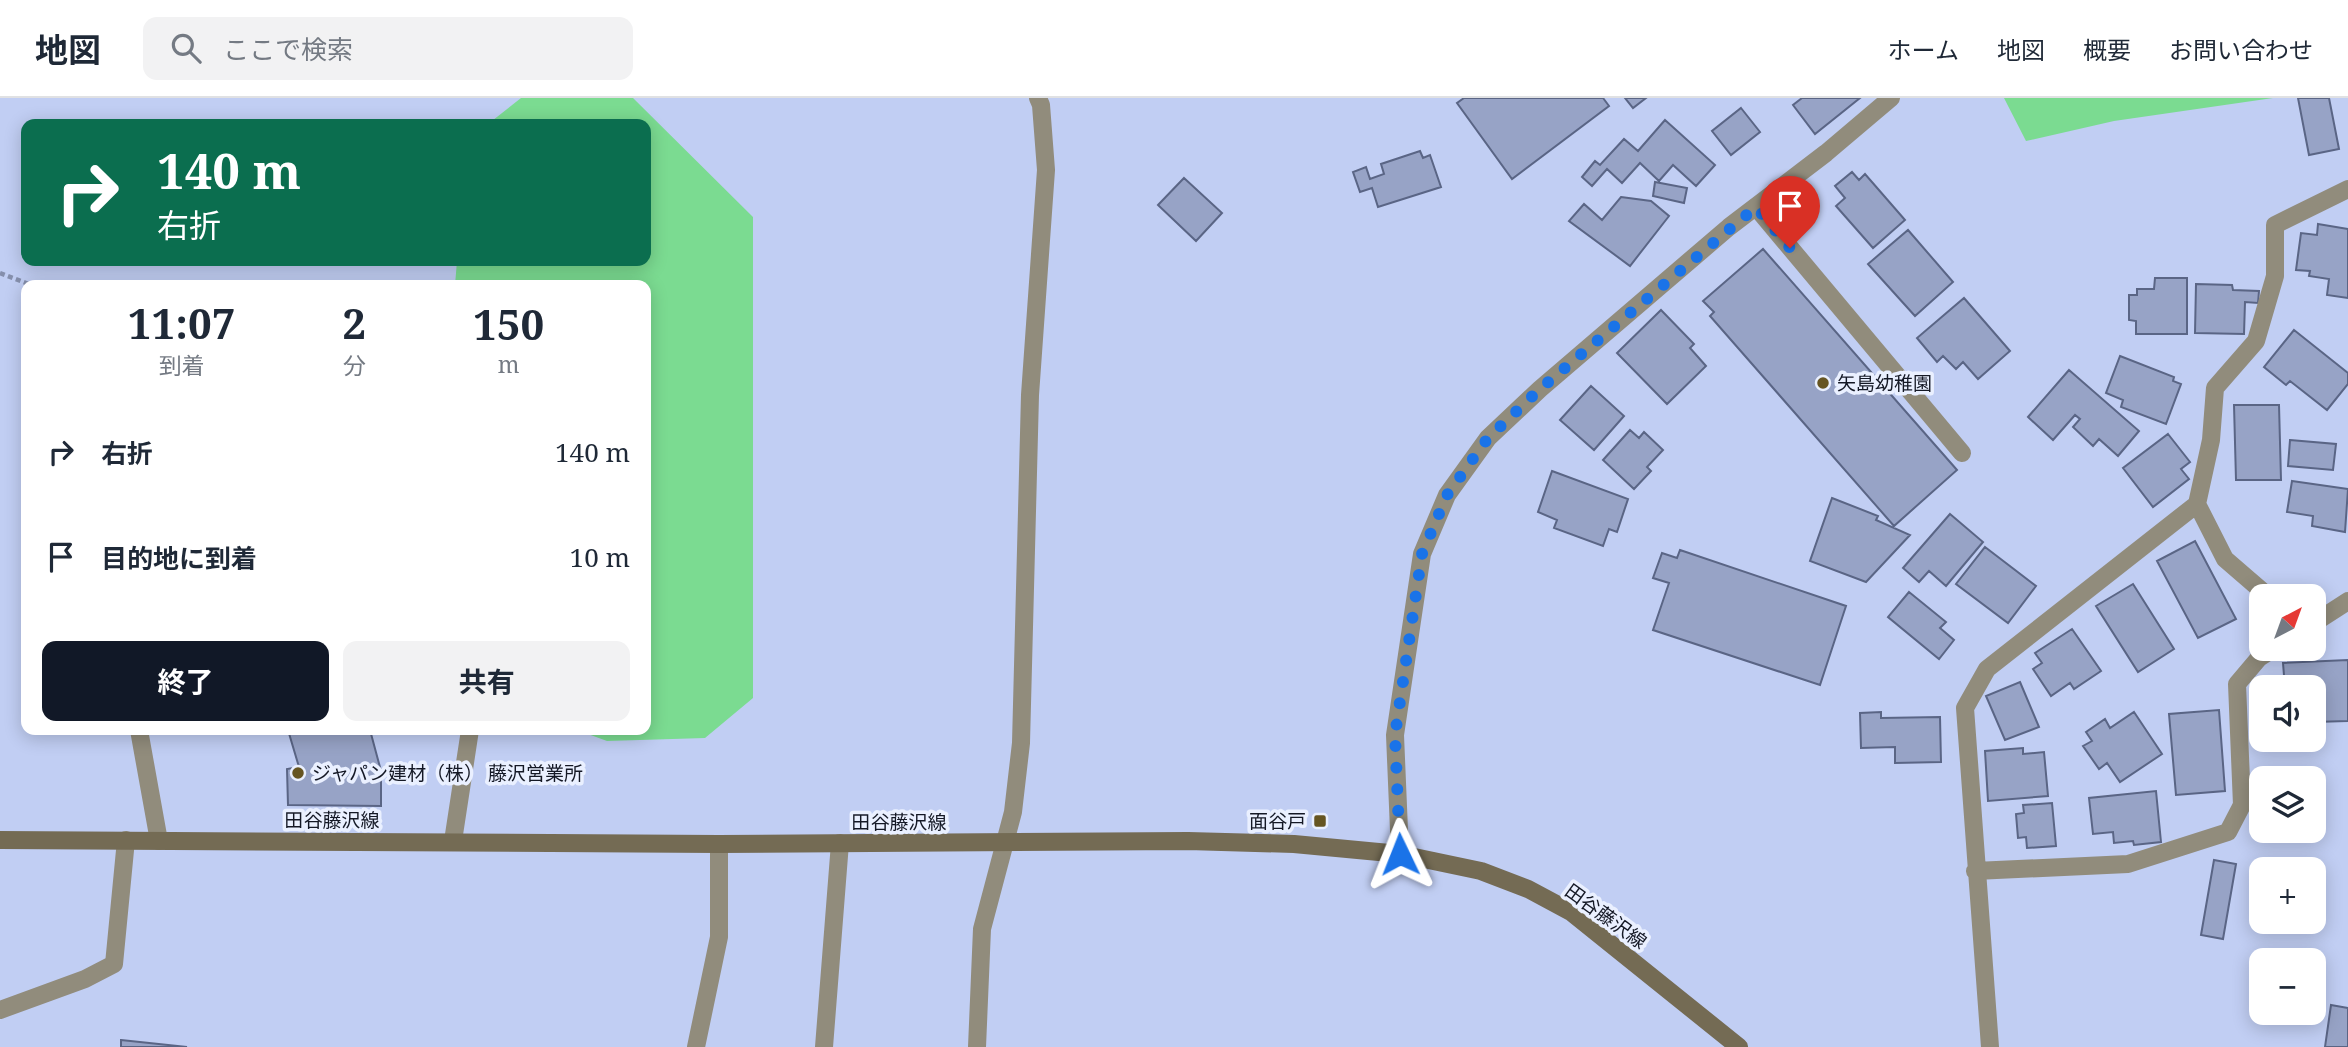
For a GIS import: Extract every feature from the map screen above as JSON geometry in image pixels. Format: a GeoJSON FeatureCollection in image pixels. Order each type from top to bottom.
{"type":"FeatureCollection","features":[{"type":"Feature","properties":{"kind":"main road","name":"田谷藤沢線"},"geometry":{"type":"LineString","coordinates":[[0,840],[719,844],[1188,841],[1294,844],[1400,854],[1481,871],[1528,889],[1571,912],[1738,1047]]}},
{"type":"Feature","properties":{"kind":"street"},"geometry":{"type":"LineString","coordinates":[[977,1047],[982,929],[1013,812],[1021,743],[1030,395],[1046,170],[1041,105],[1038,98]]}},
{"type":"Feature","properties":{"kind":"street"},"geometry":{"type":"LineString","coordinates":[[1400,854],[1395,735],[1422,554],[1447,495],[1488,438],[1540,389],[1756,207],[1868,120],[1891,98]]}},
{"type":"Feature","properties":{"kind":"street"},"geometry":{"type":"LineString","coordinates":[[2254,584],[2225,559],[2197,504],[2211,440],[2215,388],[2256,341],[2275,276],[2275,225],[2348,188]]}},
{"type":"Feature","properties":{"kind":"street"},"geometry":{"type":"LineString","coordinates":[[1756,207],[1962,453]]}},
{"type":"Feature","properties":{"kind":"street"},"geometry":{"type":"LineString","coordinates":[[1990,1047],[1965,708],[1987,669],[2197,504]]}},
{"type":"Feature","properties":{"kind":"street"},"geometry":{"type":"LineString","coordinates":[[2326,615],[2348,601]]}},
{"type":"Feature","properties":{"kind":"street"},"geometry":{"type":"LineString","coordinates":[[1975,871],[2128,864],[2228,832],[2242,805],[2236,684],[2255,662]]}},
{"type":"Feature","properties":{"kind":"street"},"geometry":{"type":"LineString","coordinates":[[140,735],[159,841]]}},
{"type":"Feature","properties":{"kind":"street"},"geometry":{"type":"LineString","coordinates":[[453,841],[469,735]]}},
{"type":"Feature","properties":{"kind":"street"},"geometry":{"type":"LineString","coordinates":[[0,1010],[85,979],[114,964],[126,840]]}},
{"type":"Feature","properties":{"kind":"street"},"geometry":{"type":"LineString","coordinates":[[824,1047],[840,843]]}},
{"type":"Feature","properties":{"kind":"street"},"geometry":{"type":"LineString","coordinates":[[695,1047],[719,937],[719,844]]}},
{"type":"Feature","properties":{"kind":"path"},"geometry":{"type":"LineString","coordinates":[[0,273],[21,281]]}},
{"type":"Feature","properties":{"kind":"green space"},"geometry":{"type":"Polygon","coordinates":[[[521,98],[633,98],[753,217],[753,698],[705,738],[607,741],[591,735],[651,735],[651,280],[455,280],[457,266],[651,266],[651,119],[494,119],[521,98]]]}},
{"type":"Feature","properties":{"kind":"green space"},"geometry":{"type":"Polygon","coordinates":[[[2004,98],[2273,98],[2114,121],[2026,141],[2004,98]]]}},
{"type":"Feature","properties":{"kind":"building"},"geometry":{"type":"Polygon","coordinates":[[[1464,98],[1603,98],[1609,106],[1512,179],[1457,103],[1464,98]]]}},
{"type":"Feature","properties":{"kind":"building"},"geometry":{"type":"Polygon","coordinates":[[[1625,98],[1646,98],[1633,108],[1625,98]]]}},
{"type":"Feature","properties":{"kind":"building"},"geometry":{"type":"Polygon","coordinates":[[[1802,98],[1860,98],[1815,134],[1793,105],[1802,98]]]}},
{"type":"Feature","properties":{"kind":"building"},"geometry":{"type":"Polygon","coordinates":[[[2298,98],[2329,98],[2339,149],[2309,155],[2298,98]]]}},
{"type":"Feature","properties":{"kind":"building"},"geometry":{"type":"Polygon","coordinates":[[[1741,108],[1760,132],[1731,155],[1712,131],[1741,108]]]}},
{"type":"Feature","properties":{"kind":"building"},"geometry":{"type":"Polygon","coordinates":[[[1665,120],[1715,165],[1696,186],[1673,165],[1659,181],[1640,163],[1622,183],[1607,169],[1592,186],[1582,177],[1595,161],[1600,165],[1624,139],[1638,151],[1665,120]]]}},
{"type":"Feature","properties":{"kind":"building"},"geometry":{"type":"Polygon","coordinates":[[[1420,151],[1423,158],[1430,155],[1441,187],[1378,207],[1372,188],[1360,192],[1353,172],[1366,167],[1370,179],[1384,174],[1381,164],[1420,151]]]}},
{"type":"Feature","properties":{"kind":"building"},"geometry":{"type":"Polygon","coordinates":[[[1852,172],[1859,180],[1865,174],[1905,220],[1873,248],[1836,206],[1845,198],[1835,186],[1852,172]]]}},
{"type":"Feature","properties":{"kind":"building"},"geometry":{"type":"Polygon","coordinates":[[[1184,178],[1222,213],[1196,241],[1158,205],[1184,178]]]}},
{"type":"Feature","properties":{"kind":"building"},"geometry":{"type":"Polygon","coordinates":[[[1655,182],[1687,188],[1684,203],[1653,196],[1655,182]]]}},
{"type":"Feature","properties":{"kind":"building"},"geometry":{"type":"Polygon","coordinates":[[[1621,197],[1651,201],[1669,216],[1630,266],[1569,221],[1584,204],[1602,220],[1621,197]]]}},
{"type":"Feature","properties":{"kind":"building"},"geometry":{"type":"Polygon","coordinates":[[[2318,224],[2348,229],[2348,298],[2327,295],[2329,279],[2309,276],[2310,271],[2296,270],[2301,233],[2317,235],[2318,224]]]}},
{"type":"Feature","properties":{"kind":"building"},"geometry":{"type":"Polygon","coordinates":[[[1908,230],[1953,282],[1915,316],[1868,264],[1908,230]]]}},
{"type":"Feature","properties":{"kind":"building"},"geometry":{"type":"Polygon","coordinates":[[[1763,249],[1957,470],[1894,526],[1710,316],[1714,312],[1703,301],[1763,249]]]}},
{"type":"Feature","properties":{"kind":"building"},"geometry":{"type":"Polygon","coordinates":[[[2155,278],[2187,278],[2187,334],[2136,334],[2136,321],[2129,320],[2129,295],[2137,295],[2137,289],[2154,289],[2155,278]]]}},
{"type":"Feature","properties":{"kind":"building"},"geometry":{"type":"Polygon","coordinates":[[[2196,284],[2232,285],[2233,290],[2259,291],[2258,303],[2245,302],[2244,334],[2195,333],[2196,284]]]}},
{"type":"Feature","properties":{"kind":"building"},"geometry":{"type":"Polygon","coordinates":[[[1964,298],[2010,351],[1978,379],[1963,362],[1956,369],[1943,356],[1937,362],[1917,338],[1964,298]]]}},
{"type":"Feature","properties":{"kind":"building"},"geometry":{"type":"Polygon","coordinates":[[[1661,310],[1694,344],[1690,348],[1706,366],[1667,404],[1617,353],[1661,310]]]}},
{"type":"Feature","properties":{"kind":"building"},"geometry":{"type":"Polygon","coordinates":[[[2294,330],[2348,373],[2348,384],[2327,410],[2290,381],[2286,385],[2264,367],[2294,330]]]}},
{"type":"Feature","properties":{"kind":"building"},"geometry":{"type":"Polygon","coordinates":[[[2120,356],[2174,377],[2173,381],[2181,384],[2166,424],[2121,407],[2123,400],[2106,393],[2120,356]]]}},
{"type":"Feature","properties":{"kind":"building"},"geometry":{"type":"Polygon","coordinates":[[[2069,370],[2139,431],[2118,456],[2099,439],[2093,446],[2073,427],[2080,419],[2075,415],[2053,440],[2028,417],[2069,370]]]}},
{"type":"Feature","properties":{"kind":"building"},"geometry":{"type":"Polygon","coordinates":[[[1591,386],[1624,416],[1594,450],[1560,420],[1591,386]]]}},
{"type":"Feature","properties":{"kind":"building"},"geometry":{"type":"Polygon","coordinates":[[[2234,405],[2279,405],[2281,480],[2236,480],[2234,405]]]}},
{"type":"Feature","properties":{"kind":"building"},"geometry":{"type":"Polygon","coordinates":[[[1630,430],[1639,438],[1644,432],[1663,450],[1647,467],[1651,471],[1634,489],[1603,460],[1630,430]]]}},
{"type":"Feature","properties":{"kind":"building"},"geometry":{"type":"Polygon","coordinates":[[[2168,434],[2190,462],[2181,469],[2189,479],[2153,507],[2123,468],[2168,434]]]}},
{"type":"Feature","properties":{"kind":"building"},"geometry":{"type":"Polygon","coordinates":[[[2290,440],[2336,444],[2333,470],[2288,466],[2290,440]]]}},
{"type":"Feature","properties":{"kind":"building"},"geometry":{"type":"Polygon","coordinates":[[[1552,471],[1628,499],[1617,532],[1609,529],[1603,546],[1554,528],[1557,520],[1538,512],[1552,471]]]}},
{"type":"Feature","properties":{"kind":"building"},"geometry":{"type":"Polygon","coordinates":[[[2292,481],[2348,489],[2345,532],[2312,526],[2313,516],[2287,512],[2292,481]]]}},
{"type":"Feature","properties":{"kind":"building"},"geometry":{"type":"Polygon","coordinates":[[[1832,498],[1878,516],[1876,520],[1910,535],[1866,582],[1810,561],[1832,498]]]}},
{"type":"Feature","properties":{"kind":"building"},"geometry":{"type":"Polygon","coordinates":[[[1950,514],[1983,542],[1946,586],[1929,571],[1919,582],[1903,568],[1950,514]]]}},
{"type":"Feature","properties":{"kind":"building"},"geometry":{"type":"Polygon","coordinates":[[[2195,541],[2236,619],[2198,638],[2157,561],[2195,541]]]}},
{"type":"Feature","properties":{"kind":"building"},"geometry":{"type":"Polygon","coordinates":[[[1985,547],[2036,586],[2008,623],[1956,584],[1985,547]]]}},
{"type":"Feature","properties":{"kind":"building"},"geometry":{"type":"Polygon","coordinates":[[[1680,550],[1846,606],[1820,685],[1653,630],[1669,583],[1653,578],[1662,553],[1677,558],[1680,550]]]}},
{"type":"Feature","properties":{"kind":"building"},"geometry":{"type":"Polygon","coordinates":[[[2133,584],[2174,649],[2138,672],[2096,606],[2133,584]]]}},
{"type":"Feature","properties":{"kind":"building"},"geometry":{"type":"Polygon","coordinates":[[[1909,592],[1946,622],[1940,628],[1954,640],[1939,659],[1888,617],[1909,592]]]}},
{"type":"Feature","properties":{"kind":"building"},"geometry":{"type":"Polygon","coordinates":[[[2072,629],[2101,671],[2074,689],[2070,683],[2051,696],[2033,669],[2042,663],[2035,653],[2072,629]]]}},
{"type":"Feature","properties":{"kind":"building"},"geometry":{"type":"Polygon","coordinates":[[[2348,660],[2348,721],[2326,722],[2326,675],[2284,675],[2283,663],[2348,660]]]}},
{"type":"Feature","properties":{"kind":"building"},"geometry":{"type":"Polygon","coordinates":[[[2020,682],[2039,727],[2005,740],[1986,696],[2020,682]]]}},
{"type":"Feature","properties":{"kind":"building"},"geometry":{"type":"Polygon","coordinates":[[[2219,710],[2225,791],[2176,795],[2169,714],[2219,710]]]}},
{"type":"Feature","properties":{"kind":"building"},"geometry":{"type":"Polygon","coordinates":[[[1881,712],[1881,718],[1940,717],[1941,762],[1895,763],[1895,747],[1861,748],[1860,713],[1881,712]]]}},
{"type":"Feature","properties":{"kind":"building"},"geometry":{"type":"Polygon","coordinates":[[[2134,712],[2162,754],[2120,782],[2107,763],[2099,769],[2083,746],[2092,741],[2086,732],[2105,719],[2110,728],[2134,712]]]}},
{"type":"Feature","properties":{"kind":"building"},"geometry":{"type":"Polygon","coordinates":[[[289,735],[371,735],[381,771],[381,806],[288,805],[287,769],[299,767],[289,735]]]}},
{"type":"Feature","properties":{"kind":"building"},"geometry":{"type":"Polygon","coordinates":[[[2023,748],[2023,754],[2044,752],[2048,796],[1988,801],[1985,751],[2023,748]]]}},
{"type":"Feature","properties":{"kind":"building"},"geometry":{"type":"Polygon","coordinates":[[[2156,791],[2161,842],[2134,845],[2133,841],[2114,843],[2113,832],[2093,834],[2089,798],[2156,791]]]}},
{"type":"Feature","properties":{"kind":"building"},"geometry":{"type":"Polygon","coordinates":[[[2052,803],[2056,846],[2027,848],[2026,837],[2018,838],[2016,814],[2024,813],[2023,805],[2052,803]]]}},
{"type":"Feature","properties":{"kind":"building"},"geometry":{"type":"Polygon","coordinates":[[[2214,860],[2236,864],[2223,939],[2201,935],[2214,860]]]}},
{"type":"Feature","properties":{"kind":"building"},"geometry":{"type":"Polygon","coordinates":[[[2331,1005],[2348,1008],[2348,1047],[2325,1047],[2331,1005]]]}},
{"type":"Feature","properties":{"kind":"building"},"geometry":{"type":"Polygon","coordinates":[[[121,1040],[187,1047],[121,1047],[121,1040]]]}},
{"type":"Feature","properties":{"kind":"place","name":"矢島幼稚園"},"geometry":{"type":"Point","coordinates":[1823,383]}},
{"type":"Feature","properties":{"kind":"place","name":"ジャパン建材（株） 藤沢営業所"},"geometry":{"type":"Point","coordinates":[298,773]}},
{"type":"Feature","properties":{"kind":"place","name":"面谷戸"},"geometry":{"type":"Point","coordinates":[1320,821]}},
{"type":"Feature","properties":{"kind":"route"},"geometry":{"type":"LineString","coordinates":[[1400,854],[1395,735],[1422,554],[1447,495],[1488,438],[1540,389],[1729,227],[1756,207],[1790,248]]}}]}
